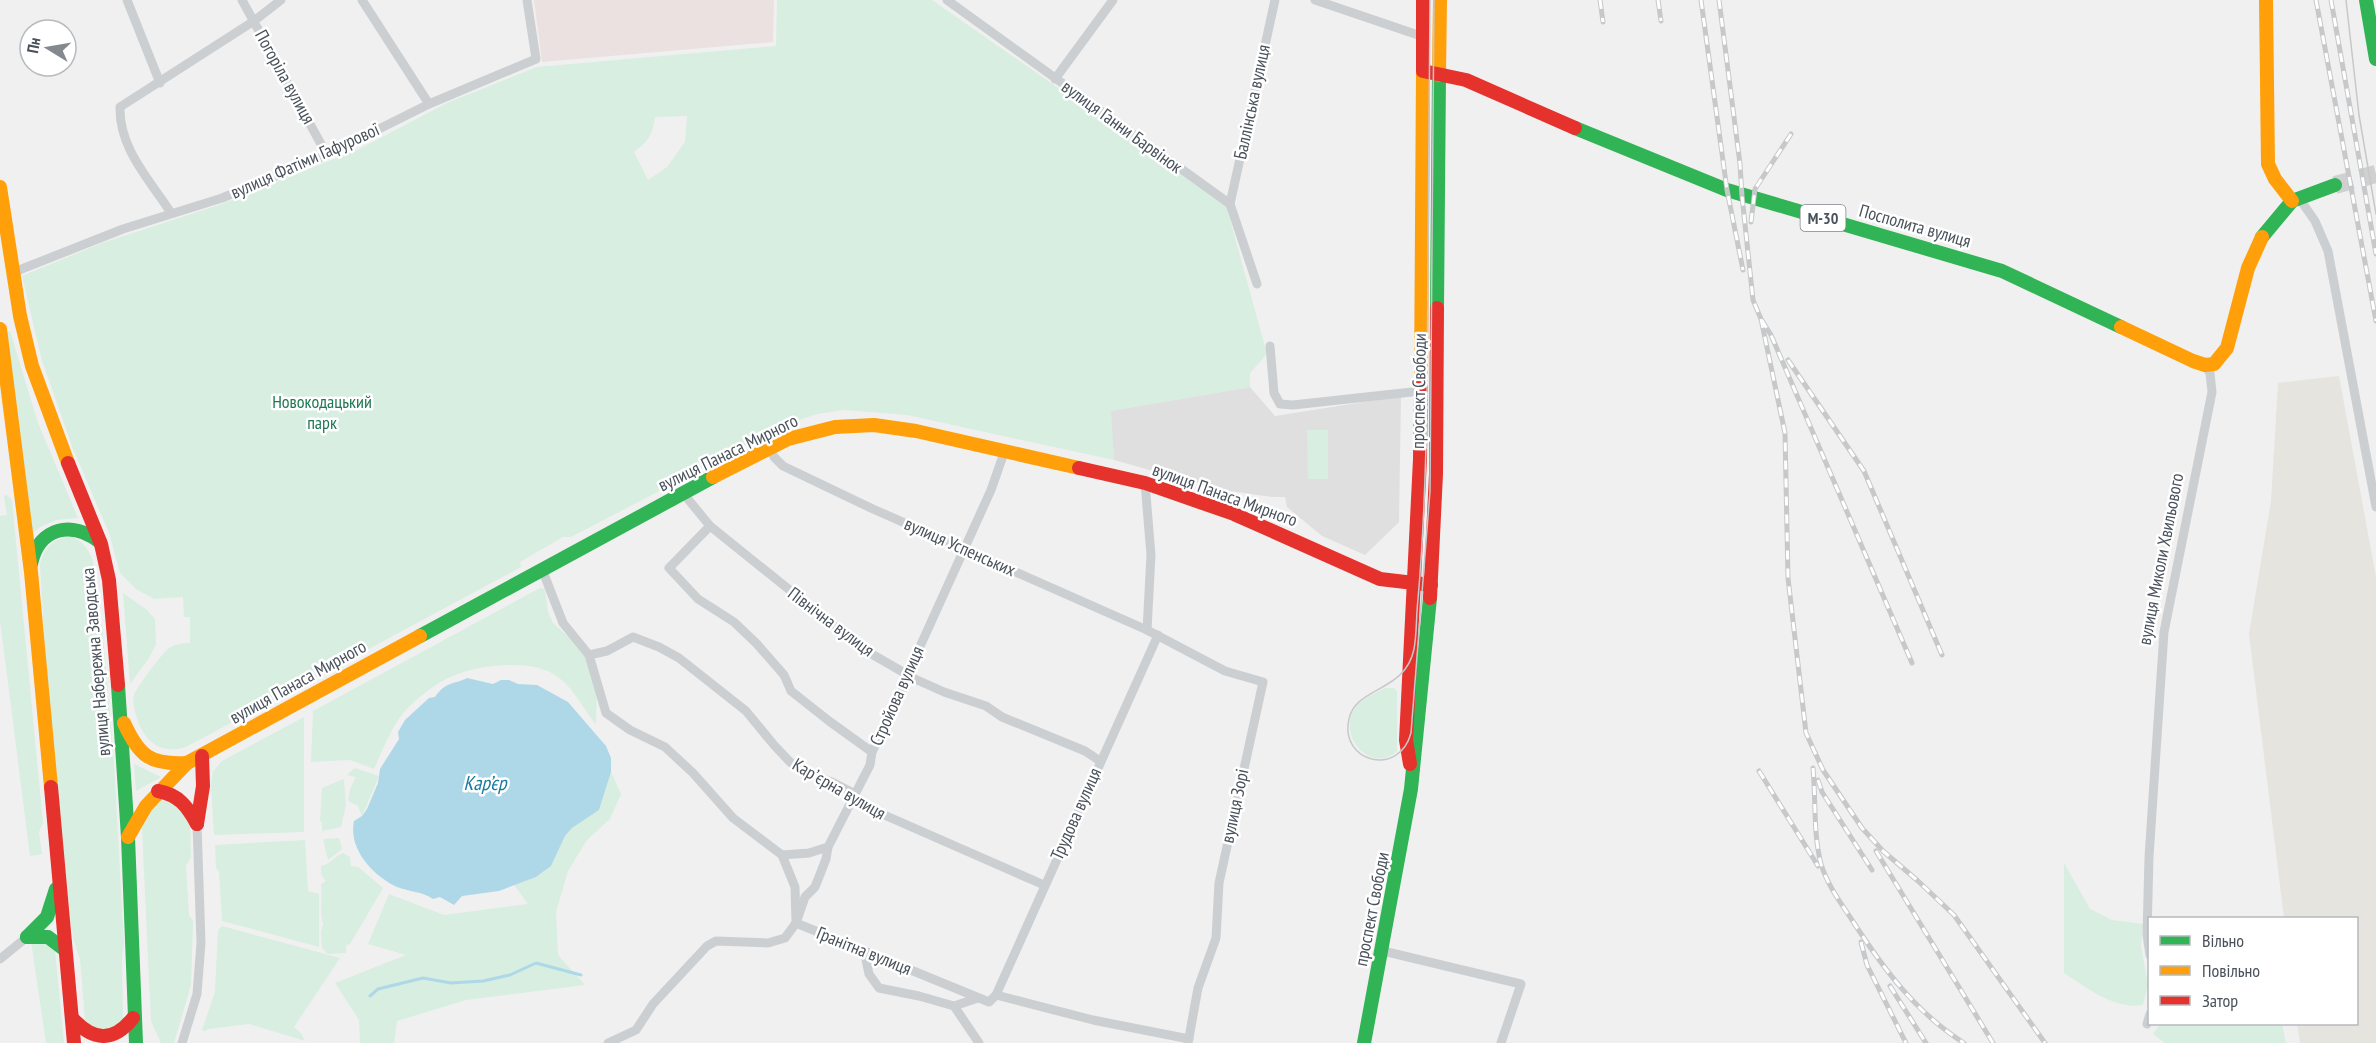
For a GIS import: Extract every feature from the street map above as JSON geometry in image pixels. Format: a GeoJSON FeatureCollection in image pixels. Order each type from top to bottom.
{"type":"FeatureCollection","features":[{"type":"Feature","properties":{"kind":"main road","name":"проспект Свободи"},"geometry":{"type":"LineString","coordinates":[[1412,781],[1406,740],[1420,459],[1423,0]]}},
{"type":"Feature","properties":{"kind":"main road","name":"проспект Свободи"},"geometry":{"type":"LineString","coordinates":[[1364,1043],[1383,951],[1412,781],[1431,585],[1436,474],[1440,0]]}},
{"type":"Feature","properties":{"kind":"main road"},"geometry":{"type":"LineString","coordinates":[[2266,0],[2268,164],[2275,179],[2295,199]]}},
{"type":"Feature","properties":{"kind":"main road"},"geometry":{"type":"LineString","coordinates":[[2366,0],[2376,60]]}},
{"type":"Feature","properties":{"kind":"main road","name":"М-30"},"geometry":{"type":"LineString","coordinates":[[1423,71],[1439,75]]}},
{"type":"Feature","properties":{"kind":"main road","name":"Посполита вулиця"},"geometry":{"type":"LineString","coordinates":[[1439,75],[1466,80],[1587,134],[1727,190],[2002,271],[2172,352],[2205,365]]}},
{"type":"Feature","properties":{"kind":"main road"},"geometry":{"type":"LineString","coordinates":[[2205,365],[2214,364],[2227,348],[2248,268],[2260,239],[2295,199],[2335,185]]}},
{"type":"Feature","properties":{"kind":"main road","name":"вулиця Набережна Заводська"},"geometry":{"type":"LineString","coordinates":[[0,187],[20,316],[32,366],[101,544],[113,617],[128,837],[136,1043]]}},
{"type":"Feature","properties":{"kind":"main road"},"geometry":{"type":"LineString","coordinates":[[0,329],[31,572],[74,1043]]}},
{"type":"Feature","properties":{"kind":"main road","name":"вулиця Панаса Мирного"},"geometry":{"type":"LineString","coordinates":[[187,763],[542,569],[771,448],[810,432],[858,424],[916,431],[1144,483],[1234,514],[1380,579],[1431,585]]}},
{"type":"Feature","properties":{"kind":"main road"},"geometry":{"type":"LineString","coordinates":[[31,572],[32,560],[41,543],[57,530],[79,529],[93,536],[101,544]]}},
{"type":"Feature","properties":{"kind":"main road"},"geometry":{"type":"LineString","coordinates":[[120,712],[132,741],[141,754],[153,762],[167,765],[187,763]]}},
{"type":"Feature","properties":{"kind":"main road"},"geometry":{"type":"LineString","coordinates":[[197,824],[203,786],[202,756]]}},
{"type":"Feature","properties":{"kind":"main road"},"geometry":{"type":"LineString","coordinates":[[128,837],[136,819],[158,791],[187,763]]}},
{"type":"Feature","properties":{"kind":"main road"},"geometry":{"type":"LineString","coordinates":[[158,791],[170,792],[184,799],[197,824]]}},
{"type":"Feature","properties":{"kind":"main road"},"geometry":{"type":"LineString","coordinates":[[27,937],[47,917],[59,880]]}},
{"type":"Feature","properties":{"kind":"main road"},"geometry":{"type":"LineString","coordinates":[[27,937],[48,936],[55,939],[65,950]]}},
{"type":"Feature","properties":{"kind":"main road"},"geometry":{"type":"LineString","coordinates":[[71,1016],[90,1038],[108,1042],[124,1035],[135,1013]]}},
{"type":"Feature","properties":{"kind":"street"},"geometry":{"type":"LineString","coordinates":[[128,0],[160,82]]}},
{"type":"Feature","properties":{"kind":"street","name":"Погоріла вулиця"},"geometry":{"type":"LineString","coordinates":[[242,0],[327,154]]}},
{"type":"Feature","properties":{"kind":"street"},"geometry":{"type":"LineString","coordinates":[[171,213],[128,148],[120,118],[120,107],[254,21],[281,0]]}},
{"type":"Feature","properties":{"kind":"street"},"geometry":{"type":"LineString","coordinates":[[363,0],[429,104]]}},
{"type":"Feature","properties":{"kind":"street","name":"вулиця Фатіми Гафурової"},"geometry":{"type":"LineString","coordinates":[[14,272],[123,229],[222,198],[327,154],[429,104],[536,59],[527,0]]}},
{"type":"Feature","properties":{"kind":"street","name":"вулиця Ганни Барвінок"},"geometry":{"type":"LineString","coordinates":[[947,0],[1230,204]]}},
{"type":"Feature","properties":{"kind":"street"},"geometry":{"type":"LineString","coordinates":[[1055,79],[1113,0]]}},
{"type":"Feature","properties":{"kind":"street","name":"Баллінська вулиця"},"geometry":{"type":"LineString","coordinates":[[1230,204],[1275,0]]}},
{"type":"Feature","properties":{"kind":"street"},"geometry":{"type":"LineString","coordinates":[[1315,0],[1423,37],[1440,39]]}},
{"type":"Feature","properties":{"kind":"street"},"geometry":{"type":"LineString","coordinates":[[2295,199],[2315,221],[2328,251],[2376,507]]}},
{"type":"Feature","properties":{"kind":"street"},"geometry":{"type":"LineString","coordinates":[[1230,204],[1257,284]]}},
{"type":"Feature","properties":{"kind":"street"},"geometry":{"type":"LineString","coordinates":[[1270,346],[1274,393],[1280,404],[1293,405],[1421,391]]}},
{"type":"Feature","properties":{"kind":"street","name":"вулиця Миколи Хвильового"},"geometry":{"type":"LineString","coordinates":[[2148,942],[2149,858],[2159,720],[2159,679],[2164,632],[2212,392],[2210,373],[2205,365]]}},
{"type":"Feature","properties":{"kind":"street","name":"вулиця Успенських"},"geometry":{"type":"LineString","coordinates":[[771,448],[774,457],[783,466],[1158,635]]}},
{"type":"Feature","properties":{"kind":"street","name":"Стройова вулиця"},"geometry":{"type":"LineString","coordinates":[[608,1043],[636,1030],[653,1004],[707,946],[716,941],[768,943],[785,938],[796,923],[805,897],[815,887],[822,871],[828,847],[870,765],[872,752],[898,701],[963,549],[991,490],[1005,450]]}},
{"type":"Feature","properties":{"kind":"street"},"geometry":{"type":"LineString","coordinates":[[1144,483],[1151,555],[1147,630]]}},
{"type":"Feature","properties":{"kind":"street","name":"Північна вулиця"},"geometry":{"type":"LineString","coordinates":[[683,493],[710,526],[863,649],[944,692],[986,706],[1002,717],[1085,751],[1100,761]]}},
{"type":"Feature","properties":{"kind":"street"},"geometry":{"type":"LineString","coordinates":[[710,526],[669,568],[698,599],[734,622],[757,644],[784,675],[791,691],[872,752]]}},
{"type":"Feature","properties":{"kind":"street"},"geometry":{"type":"LineString","coordinates":[[542,569],[562,623],[589,655],[606,713],[630,730],[665,747],[693,773],[733,818],[782,855],[809,853],[828,847]]}},
{"type":"Feature","properties":{"kind":"street","name":"Трудова вулиця"},"geometry":{"type":"LineString","coordinates":[[996,995],[1158,635]]}},
{"type":"Feature","properties":{"kind":"street","name":"вулиця Зорі"},"geometry":{"type":"LineString","coordinates":[[1158,635],[1225,671],[1263,682],[1219,883],[1216,938],[1198,988],[1188,1041]]}},
{"type":"Feature","properties":{"kind":"street","name":"Карʼєрна вулиця"},"geometry":{"type":"LineString","coordinates":[[589,655],[607,651],[633,638],[659,647],[679,658],[746,711],[790,762],[803,771],[855,794],[857,803],[1044,885]]}},
{"type":"Feature","properties":{"kind":"street"},"geometry":{"type":"LineString","coordinates":[[182,1043],[197,994],[201,943],[197,824]]}},
{"type":"Feature","properties":{"kind":"street","name":"Гранітна вулиця"},"geometry":{"type":"LineString","coordinates":[[782,855],[795,887],[796,923],[978,998]]}},
{"type":"Feature","properties":{"kind":"street"},"geometry":{"type":"LineString","coordinates":[[0,959],[27,937]]}},
{"type":"Feature","properties":{"kind":"street"},"geometry":{"type":"LineString","coordinates":[[864,950],[869,974],[879,988],[954,1006],[978,998],[989,1002],[996,995],[1188,1041]]}},
{"type":"Feature","properties":{"kind":"street"},"geometry":{"type":"LineString","coordinates":[[1383,951],[1521,984],[1501,1043]]}},
{"type":"Feature","properties":{"kind":"street"},"geometry":{"type":"LineString","coordinates":[[954,1006],[979,1043]]}},
{"type":"Feature","properties":{"kind":"street"},"geometry":{"type":"LineString","coordinates":[[2146,1024],[2148,1019]]}},
{"type":"Feature","properties":{"kind":"shaded area"},"geometry":{"type":"Polygon","coordinates":[[[534,0],[774,0],[773,42],[542,62],[534,0]]]}},
{"type":"Feature","properties":{"kind":"shaded area"},"geometry":{"type":"Polygon","coordinates":[[[2339,376],[2376,577],[2376,1043],[2300,1043],[2297,1025],[2358,1025],[2358,917],[2284,917],[2249,634],[2271,501],[2278,383],[2339,376]]]}},
{"type":"Feature","properties":{"kind":"shaded area"},"geometry":{"type":"Polygon","coordinates":[[[1250,387],[1275,416],[1401,396],[1399,522],[1365,555],[1322,536],[1287,507],[1285,497],[1217,489],[1114,460],[1110,411],[1250,387]]]}},
{"type":"Feature","properties":{"kind":"green space","name":"Новокодацький парк"},"geometry":{"type":"Polygon","coordinates":[[[777,0],[932,0],[1226,205],[1267,354],[1250,373],[1250,387],[1111,411],[1114,460],[907,415],[844,410],[817,414],[790,423],[571,537],[563,537],[520,562],[521,567],[186,747],[162,748],[149,740],[137,718],[134,695],[168,649],[190,643],[190,617],[184,617],[183,597],[154,599],[136,589],[120,573],[109,533],[73,449],[42,361],[22,276],[102,243],[219,205],[359,149],[449,102],[537,67],[776,46],[777,0]],[[687,116],[655,117],[649,137],[634,152],[648,180],[667,167],[685,142],[687,116]]]}},
{"type":"Feature","properties":{"kind":"green space"},"geometry":{"type":"Polygon","coordinates":[[[10,331],[38,423],[78,518],[56,520],[32,533],[5,333],[10,331]]]}},
{"type":"Feature","properties":{"kind":"green space"},"geometry":{"type":"Polygon","coordinates":[[[1307,430],[1328,430],[1328,479],[1308,479],[1307,430]]]}},
{"type":"Feature","properties":{"kind":"green space"},"geometry":{"type":"Polygon","coordinates":[[[7,495],[12,500],[43,823],[39,832],[42,854],[30,856],[0,620],[0,516],[7,515],[4,496],[7,495]]]}},
{"type":"Feature","properties":{"kind":"green space"},"geometry":{"type":"Polygon","coordinates":[[[72,537],[82,543],[89,552],[96,575],[114,763],[124,944],[122,956],[123,1020],[120,1028],[114,1034],[86,1026],[80,959],[73,939],[59,820],[47,682],[40,565],[50,545],[60,539],[72,537]]]}},
{"type":"Feature","properties":{"kind":"green space"},"geometry":{"type":"Polygon","coordinates":[[[540,588],[545,589],[548,612],[553,623],[585,652],[597,686],[596,724],[573,692],[555,675],[531,666],[487,667],[459,673],[448,678],[413,703],[395,725],[374,769],[350,760],[311,762],[313,711],[540,588]]]}},
{"type":"Feature","properties":{"kind":"green space"},"geometry":{"type":"Polygon","coordinates":[[[123,593],[147,610],[155,619],[156,644],[130,684],[123,593]]]}},
{"type":"Feature","properties":{"kind":"green space"},"geometry":{"type":"Polygon","coordinates":[[[1385,688],[1394,688],[1397,691],[1397,751],[1386,758],[1376,758],[1366,754],[1358,747],[1352,737],[1350,726],[1352,714],[1360,703],[1385,688]]]}},
{"type":"Feature","properties":{"kind":"green space"},"geometry":{"type":"Polygon","coordinates":[[[304,717],[304,832],[214,835],[211,785],[213,771],[222,761],[304,717]]]}},
{"type":"Feature","properties":{"kind":"green space"},"geometry":{"type":"Polygon","coordinates":[[[134,764],[161,777],[136,791],[134,764]]]}},
{"type":"Feature","properties":{"kind":"green space"},"geometry":{"type":"Polygon","coordinates":[[[355,768],[379,776],[362,816],[358,806],[348,801],[350,789],[356,777],[347,775],[355,768]]]}},
{"type":"Feature","properties":{"kind":"green space"},"geometry":{"type":"Polygon","coordinates":[[[611,772],[621,794],[610,819],[587,840],[568,871],[556,912],[558,955],[585,985],[466,1000],[397,1021],[394,1043],[360,1043],[359,1020],[335,983],[406,955],[368,944],[389,894],[444,915],[528,904],[514,885],[536,877],[551,866],[565,836],[572,828],[599,810],[611,772]]]}},
{"type":"Feature","properties":{"kind":"green space"},"geometry":{"type":"Polygon","coordinates":[[[344,779],[346,805],[341,827],[322,831],[320,821],[322,788],[344,779]]]}},
{"type":"Feature","properties":{"kind":"green space"},"geometry":{"type":"Polygon","coordinates":[[[166,800],[180,804],[190,822],[191,857],[186,866],[189,915],[193,921],[191,985],[174,1043],[161,1043],[151,1021],[142,829],[149,810],[166,800]]]}},
{"type":"Feature","properties":{"kind":"green space"},"geometry":{"type":"Polygon","coordinates":[[[339,838],[342,849],[328,860],[323,839],[339,838]]]}},
{"type":"Feature","properties":{"kind":"green space"},"geometry":{"type":"Polygon","coordinates":[[[305,840],[308,891],[319,894],[319,947],[222,921],[215,845],[305,840]]]}},
{"type":"Feature","properties":{"kind":"green space"},"geometry":{"type":"Polygon","coordinates":[[[343,853],[350,857],[351,866],[358,867],[383,888],[350,944],[346,945],[346,953],[328,954],[322,948],[321,884],[326,881],[321,874],[321,866],[343,853]]]}},
{"type":"Feature","properties":{"kind":"green space"},"geometry":{"type":"Polygon","coordinates":[[[2064,863],[2090,909],[2112,920],[2143,924],[2141,946],[2148,985],[2143,1005],[2133,1006],[2112,1001],[2064,973],[2064,863]]]}},
{"type":"Feature","properties":{"kind":"green space"},"geometry":{"type":"Polygon","coordinates":[[[222,926],[340,958],[294,1027],[305,1041],[249,1024],[202,1030],[215,992],[218,930],[222,926]]]}},
{"type":"Feature","properties":{"kind":"green space"},"geometry":{"type":"Polygon","coordinates":[[[31,941],[49,942],[55,950],[64,1043],[46,1043],[31,941]]]}},
{"type":"Feature","properties":{"kind":"green space"},"geometry":{"type":"Polygon","coordinates":[[[2159,1025],[2282,1025],[2286,1043],[2165,1043],[2153,1034],[2159,1025]]]}},
{"type":"Feature","properties":{"kind":"water","name":"Кар’єр"},"geometry":{"type":"Polygon","coordinates":[[[467,678],[493,684],[501,680],[509,680],[518,684],[537,685],[568,702],[606,746],[611,758],[611,772],[599,810],[572,828],[565,836],[551,866],[536,877],[499,891],[462,896],[454,905],[440,897],[433,899],[424,894],[397,887],[379,876],[364,860],[355,842],[353,831],[354,821],[367,809],[378,783],[380,769],[399,739],[398,732],[405,720],[446,686],[467,678]]]}},
{"type":"Feature","properties":{"kind":"waterway"},"geometry":{"type":"LineString","coordinates":[[370,996],[378,989],[423,978],[451,983],[483,981],[510,975],[536,963],[581,975]]}},
{"type":"Feature","properties":{"kind":"tunnel"},"geometry":{"type":"LineString","coordinates":[[2335,185],[2376,174]]}},
{"type":"Feature","properties":{"kind":"tram line"},"geometry":{"type":"LineString","coordinates":[[1430,0],[1426,446],[1416,637],[1409,663],[1401,674],[1361,700],[1353,708],[1349,719],[1348,734],[1353,746],[1361,754],[1372,759],[1383,760],[1395,756],[1404,747],[1411,733],[1430,491],[1434,0]]}},
{"type":"Feature","properties":{"kind":"tram line"},"geometry":{"type":"LineString","coordinates":[[2346,0],[2359,115],[2376,214]]}},
{"type":"Feature","properties":{"kind":"railway"},"geometry":{"type":"LineString","coordinates":[[1600,0],[1603,22]]}},
{"type":"Feature","properties":{"kind":"railway"},"geometry":{"type":"LineString","coordinates":[[1658,0],[1661,21]]}},
{"type":"Feature","properties":{"kind":"railway"},"geometry":{"type":"LineString","coordinates":[[1701,0],[1727,190],[1743,270]]}},
{"type":"Feature","properties":{"kind":"railway"},"geometry":{"type":"LineString","coordinates":[[1719,0],[1740,164],[1753,300],[1771,335],[1912,663]]}},
{"type":"Feature","properties":{"kind":"railway"},"geometry":{"type":"LineString","coordinates":[[2316,0],[2376,321]]}},
{"type":"Feature","properties":{"kind":"railway"},"geometry":{"type":"LineString","coordinates":[[2331,0],[2376,254]]}},
{"type":"Feature","properties":{"kind":"railway"},"geometry":{"type":"LineString","coordinates":[[1751,222],[1755,189],[1791,134]]}},
{"type":"Feature","properties":{"kind":"railway"},"geometry":{"type":"LineString","coordinates":[[1761,319],[1785,433],[1788,578],[1806,733],[1823,770],[1862,828],[1883,851],[1954,915],[2045,1043]]}},
{"type":"Feature","properties":{"kind":"railway"},"geometry":{"type":"LineString","coordinates":[[1788,360],[1864,471],[1942,655]]}},
{"type":"Feature","properties":{"kind":"railway"},"geometry":{"type":"LineString","coordinates":[[1813,768],[1818,852],[1830,886],[1901,988],[1946,1031],[1964,1043]]}},
{"type":"Feature","properties":{"kind":"railway"},"geometry":{"type":"LineString","coordinates":[[1759,771],[1818,866]]}},
{"type":"Feature","properties":{"kind":"railway"},"geometry":{"type":"LineString","coordinates":[[1818,780],[1822,792],[1872,870]]}},
{"type":"Feature","properties":{"kind":"railway"},"geometry":{"type":"LineString","coordinates":[[1876,851],[1993,1043]]}},
{"type":"Feature","properties":{"kind":"railway"},"geometry":{"type":"LineString","coordinates":[[1861,942],[1867,965],[1906,1043]]}},
{"type":"Feature","properties":{"kind":"railway"},"geometry":{"type":"LineString","coordinates":[[1890,986],[1926,1043]]}},
{"type":"Feature","properties":{"kind":"traffic: fast"},"geometry":{"type":"LineString","coordinates":[[2366,0],[2376,59]]}},
{"type":"Feature","properties":{"kind":"traffic: fast"},"geometry":{"type":"LineString","coordinates":[[1437,308],[1439,75]]}},
{"type":"Feature","properties":{"kind":"traffic: fast"},"geometry":{"type":"LineString","coordinates":[[1575,128],[1727,190],[2002,271],[2121,327]]}},
{"type":"Feature","properties":{"kind":"traffic: fast"},"geometry":{"type":"LineString","coordinates":[[2262,237],[2292,201],[2335,185]]}},
{"type":"Feature","properties":{"kind":"traffic: fast"},"geometry":{"type":"LineString","coordinates":[[420,636],[713,477]]}},
{"type":"Feature","properties":{"kind":"traffic: fast"},"geometry":{"type":"LineString","coordinates":[[31,564],[41,542],[58,531],[79,531],[100,542]]}},
{"type":"Feature","properties":{"kind":"traffic: fast"},"geometry":{"type":"LineString","coordinates":[[1364,1043],[1411,789],[1430,598]]}},
{"type":"Feature","properties":{"kind":"traffic: fast"},"geometry":{"type":"LineString","coordinates":[[118,685],[128,837],[136,1043]]}},
{"type":"Feature","properties":{"kind":"traffic: fast"},"geometry":{"type":"LineString","coordinates":[[27,937],[47,917],[56,889]]}},
{"type":"Feature","properties":{"kind":"traffic: fast"},"geometry":{"type":"LineString","coordinates":[[27,937],[48,937],[65,950]]}},
{"type":"Feature","properties":{"kind":"traffic: slow"},"geometry":{"type":"LineString","coordinates":[[1439,75],[1440,0]]}},
{"type":"Feature","properties":{"kind":"traffic: slow"},"geometry":{"type":"LineString","coordinates":[[2266,0],[2268,164],[2275,179],[2292,201]]}},
{"type":"Feature","properties":{"kind":"traffic: slow"},"geometry":{"type":"LineString","coordinates":[[1421,382],[1423,71]]}},
{"type":"Feature","properties":{"kind":"traffic: slow"},"geometry":{"type":"LineString","coordinates":[[0,187],[20,316],[32,366],[68,463]]}},
{"type":"Feature","properties":{"kind":"traffic: slow"},"geometry":{"type":"LineString","coordinates":[[2121,327],[2193,361],[2205,365],[2214,364],[2227,348],[2248,268],[2262,237]]}},
{"type":"Feature","properties":{"kind":"traffic: slow"},"geometry":{"type":"LineString","coordinates":[[0,329],[31,572],[51,787]]}},
{"type":"Feature","properties":{"kind":"traffic: slow"},"geometry":{"type":"LineString","coordinates":[[713,477],[788,439],[835,427],[874,425],[916,431],[1079,468]]}},
{"type":"Feature","properties":{"kind":"traffic: slow"},"geometry":{"type":"LineString","coordinates":[[128,837],[146,806],[187,763],[420,636]]}},
{"type":"Feature","properties":{"kind":"traffic: slow"},"geometry":{"type":"LineString","coordinates":[[124,723],[135,743],[147,756],[164,762],[187,763]]}},
{"type":"Feature","properties":{"kind":"traffic: jam"},"geometry":{"type":"LineString","coordinates":[[1423,0],[1423,71],[1466,80],[1575,128]]}},
{"type":"Feature","properties":{"kind":"traffic: jam"},"geometry":{"type":"LineString","coordinates":[[1430,598],[1436,474],[1437,308]]}},
{"type":"Feature","properties":{"kind":"traffic: jam"},"geometry":{"type":"LineString","coordinates":[[1410,764],[1406,740],[1420,459],[1421,382]]}},
{"type":"Feature","properties":{"kind":"traffic: jam"},"geometry":{"type":"LineString","coordinates":[[68,463],[101,544],[109,580],[118,685]]}},
{"type":"Feature","properties":{"kind":"traffic: jam"},"geometry":{"type":"LineString","coordinates":[[1079,468],[1145,483],[1234,514],[1380,579],[1431,585]]}},
{"type":"Feature","properties":{"kind":"traffic: jam"},"geometry":{"type":"LineString","coordinates":[[197,824],[203,786],[202,756]]}},
{"type":"Feature","properties":{"kind":"traffic: jam"},"geometry":{"type":"LineString","coordinates":[[51,787],[74,1043]]}},
{"type":"Feature","properties":{"kind":"traffic: jam"},"geometry":{"type":"LineString","coordinates":[[158,791],[172,795],[182,802],[197,824]]}},
{"type":"Feature","properties":{"kind":"traffic: jam"},"geometry":{"type":"LineString","coordinates":[[72,1018],[88,1031],[103,1036],[118,1032],[133,1018]]}}]}
